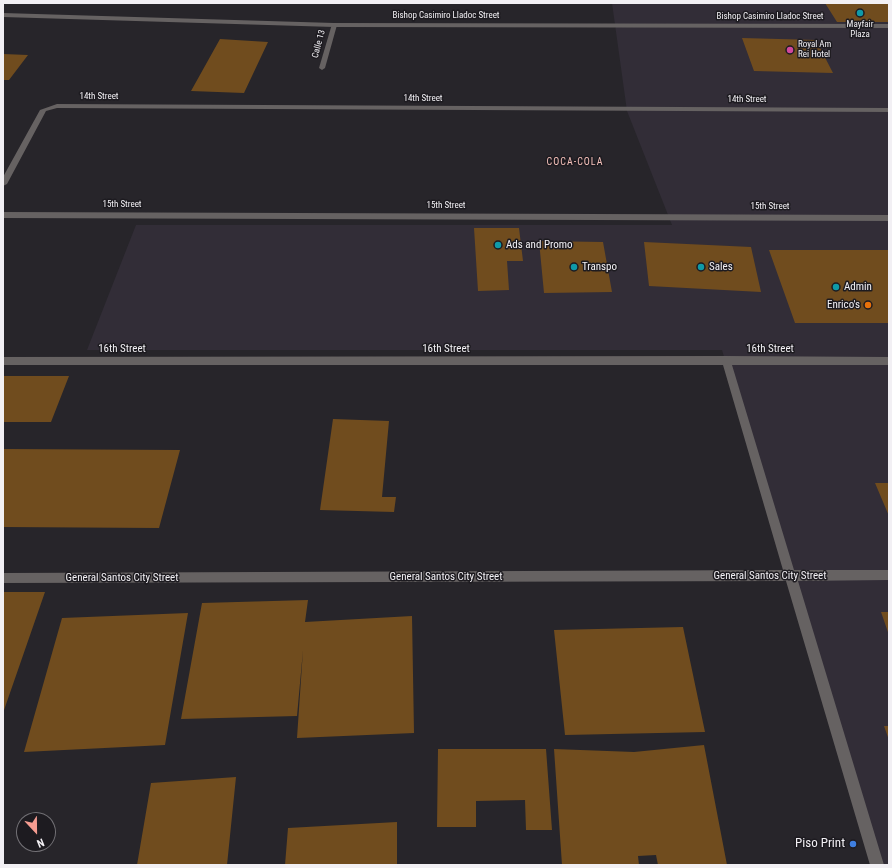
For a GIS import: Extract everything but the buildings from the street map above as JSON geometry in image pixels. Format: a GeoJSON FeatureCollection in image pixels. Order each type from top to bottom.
{"type":"FeatureCollection","features":[{"type":"Feature","properties":{"kind":"street","name":"Bishop Casimiro Lladoc Street"},"geometry":{"type":"LineString","coordinates":[[3,15],[334,25],[889,26]]}},
{"type":"Feature","properties":{"kind":"street","name":"Calle 13"},"geometry":{"type":"LineString","coordinates":[[322,68],[334,25]]}},
{"type":"Feature","properties":{"kind":"street","name":"14th Street"},"geometry":{"type":"LineString","coordinates":[[3,184],[43,110],[58,106],[889,110]]}},
{"type":"Feature","properties":{"kind":"street","name":"15th Street"},"geometry":{"type":"LineString","coordinates":[[3,215],[889,218]]}},
{"type":"Feature","properties":{"kind":"street"},"geometry":{"type":"LineString","coordinates":[[726,360],[877,865]]}},
{"type":"Feature","properties":{"kind":"street","name":"16th Street"},"geometry":{"type":"LineString","coordinates":[[3,361],[889,361]]}},
{"type":"Feature","properties":{"kind":"street","name":"General Santos City Street"},"geometry":{"type":"LineString","coordinates":[[3,578],[889,575]]}},
{"type":"Feature","properties":{"kind":"shaded area"},"geometry":{"type":"Polygon","coordinates":[[[612,3],[889,3],[889,865],[877,865],[722,350],[87,350],[136,225],[672,225],[627,111],[612,3]]]}},
{"type":"Feature","properties":{"kind":"place","name":"Mayfair Plaza"},"geometry":{"type":"Point","coordinates":[860,13]}},
{"type":"Feature","properties":{"kind":"place","name":"Royal Am Rei Hotel"},"geometry":{"type":"Point","coordinates":[790,50]}},
{"type":"Feature","properties":{"kind":"place","name":"Ads and Promo"},"geometry":{"type":"Point","coordinates":[498,245]}},
{"type":"Feature","properties":{"kind":"place","name":"Transpo"},"geometry":{"type":"Point","coordinates":[574,267]}},
{"type":"Feature","properties":{"kind":"place","name":"Sales"},"geometry":{"type":"Point","coordinates":[701,267]}},
{"type":"Feature","properties":{"kind":"place","name":"Admin"},"geometry":{"type":"Point","coordinates":[836,287]}},
{"type":"Feature","properties":{"kind":"place","name":"Enrico's"},"geometry":{"type":"Point","coordinates":[868,305]}},
{"type":"Feature","properties":{"kind":"place","name":"Piso Print"},"geometry":{"type":"Point","coordinates":[853,844]}},
{"type":"Feature","properties":{"kind":"district","name":"COCA-COLA"},"geometry":{"type":"Point","coordinates":[575,162]}}]}
